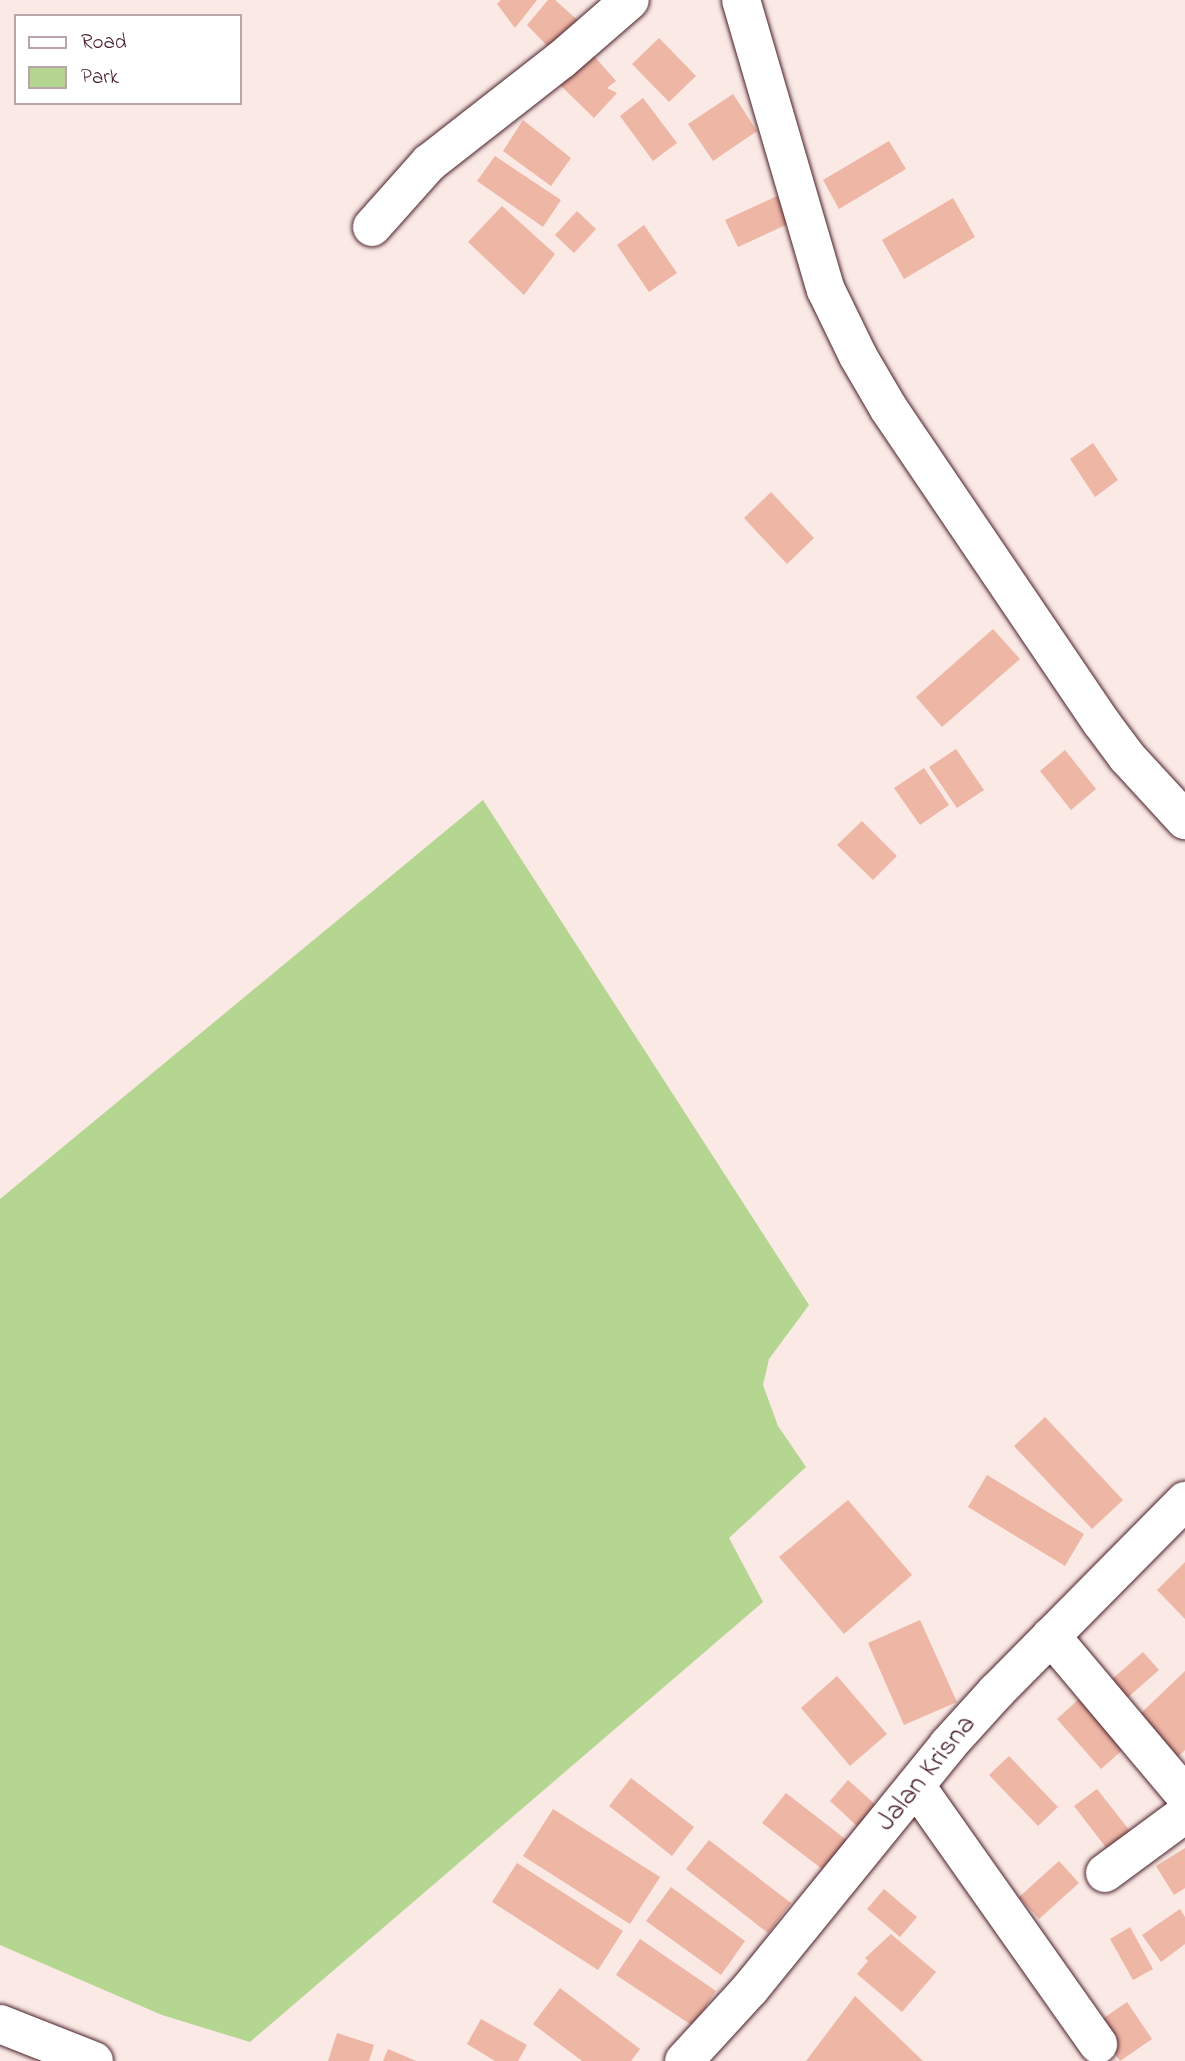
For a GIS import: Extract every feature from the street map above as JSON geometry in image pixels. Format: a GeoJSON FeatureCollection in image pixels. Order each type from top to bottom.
{"type":"FeatureCollection","features":[{"type":"Feature","properties":{"kind":"street"},"geometry":{"type":"LineString","coordinates":[[372,227],[429,163],[561,60],[630,0]]}},
{"type":"Feature","properties":{"kind":"street"},"geometry":{"type":"LineString","coordinates":[[741,0],[826,290],[858,356],[889,410],[1101,722],[1127,757],[1185,820]]}},
{"type":"Feature","properties":{"kind":"street","name":"Jalan Krisna"},"geometry":{"type":"LineString","coordinates":[[684,2061],[759,1979],[988,1700],[1185,1501]]}},
{"type":"Feature","properties":{"kind":"street"},"geometry":{"type":"LineString","coordinates":[[1051,1636],[1185,1795]]}},
{"type":"Feature","properties":{"kind":"street"},"geometry":{"type":"LineString","coordinates":[[916,1786],[1098,2044]]}},
{"type":"Feature","properties":{"kind":"street"},"geometry":{"type":"LineString","coordinates":[[1105,1873],[1185,1814]]}},
{"type":"Feature","properties":{"kind":"street"},"geometry":{"type":"LineString","coordinates":[[0,2024],[94,2061]]}},
{"type":"Feature","properties":{"kind":"green space"},"geometry":{"type":"Polygon","coordinates":[[[483,800],[809,1305],[769,1359],[763,1385],[778,1426],[806,1467],[729,1538],[763,1602],[250,2042],[162,2015],[0,1945],[0,1199],[483,800]]]}},
{"type":"Feature","properties":{"kind":"building"},"geometry":{"type":"Polygon","coordinates":[[[501,0],[537,0],[515,28],[497,4],[501,0]]]}},
{"type":"Feature","properties":{"kind":"building"},"geometry":{"type":"Polygon","coordinates":[[[548,0],[555,0],[582,24],[556,55],[527,25],[548,0]]]}},
{"type":"Feature","properties":{"kind":"building"},"geometry":{"type":"Polygon","coordinates":[[[659,38],[696,76],[669,102],[632,64],[659,38]]]}},
{"type":"Feature","properties":{"kind":"building"},"geometry":{"type":"Polygon","coordinates":[[[587,48],[616,81],[607,88],[617,93],[594,118],[556,81],[587,48]]]}},
{"type":"Feature","properties":{"kind":"building"},"geometry":{"type":"Polygon","coordinates":[[[733,94],[757,131],[713,161],[688,124],[733,94]]]}},
{"type":"Feature","properties":{"kind":"building"},"geometry":{"type":"Polygon","coordinates":[[[643,98],[677,143],[653,161],[620,116],[643,98]]]}},
{"type":"Feature","properties":{"kind":"building"},"geometry":{"type":"Polygon","coordinates":[[[523,120],[571,158],[551,186],[503,151],[523,120]]]}},
{"type":"Feature","properties":{"kind":"building"},"geometry":{"type":"Polygon","coordinates":[[[889,141],[906,169],[839,209],[823,180],[889,141]]]}},
{"type":"Feature","properties":{"kind":"building"},"geometry":{"type":"Polygon","coordinates":[[[495,156],[561,200],[543,227],[477,181],[495,156]]]}},
{"type":"Feature","properties":{"kind":"building"},"geometry":{"type":"Polygon","coordinates":[[[777,196],[790,223],[738,247],[725,220],[777,196]]]}},
{"type":"Feature","properties":{"kind":"building"},"geometry":{"type":"Polygon","coordinates":[[[953,198],[975,237],[904,279],[882,240],[953,198]]]}},
{"type":"Feature","properties":{"kind":"building"},"geometry":{"type":"Polygon","coordinates":[[[502,206],[555,254],[524,295],[468,242],[502,206]]]}},
{"type":"Feature","properties":{"kind":"building"},"geometry":{"type":"Polygon","coordinates":[[[577,211],[596,229],[574,253],[555,235],[577,211]]]}},
{"type":"Feature","properties":{"kind":"building"},"geometry":{"type":"Polygon","coordinates":[[[644,225],[677,273],[649,292],[617,245],[644,225]]]}},
{"type":"Feature","properties":{"kind":"building"},"geometry":{"type":"Polygon","coordinates":[[[1093,443],[1118,480],[1095,497],[1070,459],[1093,443]]]}},
{"type":"Feature","properties":{"kind":"building"},"geometry":{"type":"Polygon","coordinates":[[[771,492],[814,538],[787,564],[744,518],[771,492]]]}},
{"type":"Feature","properties":{"kind":"building"},"geometry":{"type":"Polygon","coordinates":[[[993,629],[1020,659],[942,727],[916,697],[993,629]]]}},
{"type":"Feature","properties":{"kind":"building"},"geometry":{"type":"Polygon","coordinates":[[[956,749],[984,790],[957,808],[929,767],[956,749]]]}},
{"type":"Feature","properties":{"kind":"building"},"geometry":{"type":"Polygon","coordinates":[[[1065,750],[1096,789],[1071,810],[1040,771],[1065,750]]]}},
{"type":"Feature","properties":{"kind":"building"},"geometry":{"type":"Polygon","coordinates":[[[924,768],[949,805],[920,825],[894,788],[924,768]]]}},
{"type":"Feature","properties":{"kind":"building"},"geometry":{"type":"Polygon","coordinates":[[[862,821],[897,856],[873,880],[837,845],[862,821]]]}},
{"type":"Feature","properties":{"kind":"building"},"geometry":{"type":"Polygon","coordinates":[[[1045,1417],[1123,1500],[1092,1529],[1014,1446],[1045,1417]]]}},
{"type":"Feature","properties":{"kind":"building"},"geometry":{"type":"Polygon","coordinates":[[[987,1475],[1084,1534],[1065,1566],[968,1507],[987,1475]]]}},
{"type":"Feature","properties":{"kind":"building"},"geometry":{"type":"Polygon","coordinates":[[[848,1500],[912,1575],[844,1634],[779,1557],[848,1500]]]}},
{"type":"Feature","properties":{"kind":"building"},"geometry":{"type":"Polygon","coordinates":[[[1185,1562],[1185,1619],[1157,1590],[1185,1562]]]}},
{"type":"Feature","properties":{"kind":"building"},"geometry":{"type":"Polygon","coordinates":[[[920,1620],[957,1702],[904,1725],[868,1643],[920,1620]]]}},
{"type":"Feature","properties":{"kind":"building"},"geometry":{"type":"Polygon","coordinates":[[[1143,1652],[1159,1670],[1126,1699],[1110,1681],[1143,1652]]]}},
{"type":"Feature","properties":{"kind":"building"},"geometry":{"type":"Polygon","coordinates":[[[1185,1671],[1185,1750],[1176,1759],[1136,1718],[1185,1671]]]}},
{"type":"Feature","properties":{"kind":"building"},"geometry":{"type":"Polygon","coordinates":[[[837,1676],[887,1734],[850,1766],[801,1708],[837,1676]]]}},
{"type":"Feature","properties":{"kind":"building"},"geometry":{"type":"Polygon","coordinates":[[[1092,1687],[1136,1738],[1101,1769],[1057,1719],[1092,1687]]]}},
{"type":"Feature","properties":{"kind":"building"},"geometry":{"type":"Polygon","coordinates":[[[1009,1756],[1058,1807],[1038,1826],[989,1775],[1009,1756]]]}},
{"type":"Feature","properties":{"kind":"building"},"geometry":{"type":"Polygon","coordinates":[[[631,1778],[694,1827],[672,1856],[609,1806],[631,1778]]]}},
{"type":"Feature","properties":{"kind":"building"},"geometry":{"type":"Polygon","coordinates":[[[848,1780],[887,1815],[868,1836],[830,1801],[848,1780]]]}},
{"type":"Feature","properties":{"kind":"building"},"geometry":{"type":"Polygon","coordinates":[[[1097,1789],[1137,1840],[1114,1858],[1074,1806],[1097,1789]]]}},
{"type":"Feature","properties":{"kind":"building"},"geometry":{"type":"Polygon","coordinates":[[[786,1793],[853,1845],[830,1875],[762,1823],[786,1793]]]}},
{"type":"Feature","properties":{"kind":"building"},"geometry":{"type":"Polygon","coordinates":[[[553,1809],[660,1877],[630,1924],[523,1856],[553,1809]]]}},
{"type":"Feature","properties":{"kind":"building"},"geometry":{"type":"Polygon","coordinates":[[[709,1840],[791,1903],[768,1933],[686,1869],[709,1840]]]}},
{"type":"Feature","properties":{"kind":"building"},"geometry":{"type":"Polygon","coordinates":[[[1185,1848],[1185,1888],[1174,1895],[1156,1866],[1185,1848]]]}},
{"type":"Feature","properties":{"kind":"building"},"geometry":{"type":"Polygon","coordinates":[[[1059,1861],[1079,1883],[1039,1919],[1019,1897],[1059,1861]]]}},
{"type":"Feature","properties":{"kind":"building"},"geometry":{"type":"Polygon","coordinates":[[[517,1863],[623,1931],[598,1970],[492,1902],[517,1863]]]}},
{"type":"Feature","properties":{"kind":"building"},"geometry":{"type":"Polygon","coordinates":[[[671,1887],[745,1941],[721,1975],[646,1921],[671,1887]]]}},
{"type":"Feature","properties":{"kind":"building"},"geometry":{"type":"Polygon","coordinates":[[[884,1889],[917,1917],[900,1937],[867,1909],[884,1889]]]}},
{"type":"Feature","properties":{"kind":"building"},"geometry":{"type":"Polygon","coordinates":[[[1180,1909],[1185,1917],[1185,1944],[1161,1962],[1142,1935],[1180,1909]]]}},
{"type":"Feature","properties":{"kind":"building"},"geometry":{"type":"Polygon","coordinates":[[[1130,1927],[1153,1969],[1133,1980],[1110,1939],[1130,1927]]]}},
{"type":"Feature","properties":{"kind":"building"},"geometry":{"type":"Polygon","coordinates":[[[891,1934],[936,1972],[902,2012],[857,1974],[868,1961],[865,1958],[891,1934]]]}},
{"type":"Feature","properties":{"kind":"building"},"geometry":{"type":"Polygon","coordinates":[[[640,1939],[716,1991],[693,2026],[616,1975],[640,1939]]]}},
{"type":"Feature","properties":{"kind":"building"},"geometry":{"type":"Polygon","coordinates":[[[560,1988],[640,2049],[631,2061],[582,2061],[533,2024],[560,1988]]]}},
{"type":"Feature","properties":{"kind":"building"},"geometry":{"type":"Polygon","coordinates":[[[855,1996],[923,2061],[806,2061],[855,1996]]]}},
{"type":"Feature","properties":{"kind":"building"},"geometry":{"type":"Polygon","coordinates":[[[1127,2002],[1152,2039],[1120,2061],[1095,2024],[1127,2002]]]}},
{"type":"Feature","properties":{"kind":"building"},"geometry":{"type":"Polygon","coordinates":[[[481,2019],[527,2045],[518,2061],[495,2061],[467,2044],[481,2019]]]}},
{"type":"Feature","properties":{"kind":"building"},"geometry":{"type":"Polygon","coordinates":[[[337,2033],[374,2045],[369,2061],[328,2061],[337,2033]]]}},
{"type":"Feature","properties":{"kind":"building"},"geometry":{"type":"Polygon","coordinates":[[[388,2049],[416,2061],[383,2061],[388,2049]]]}}]}
